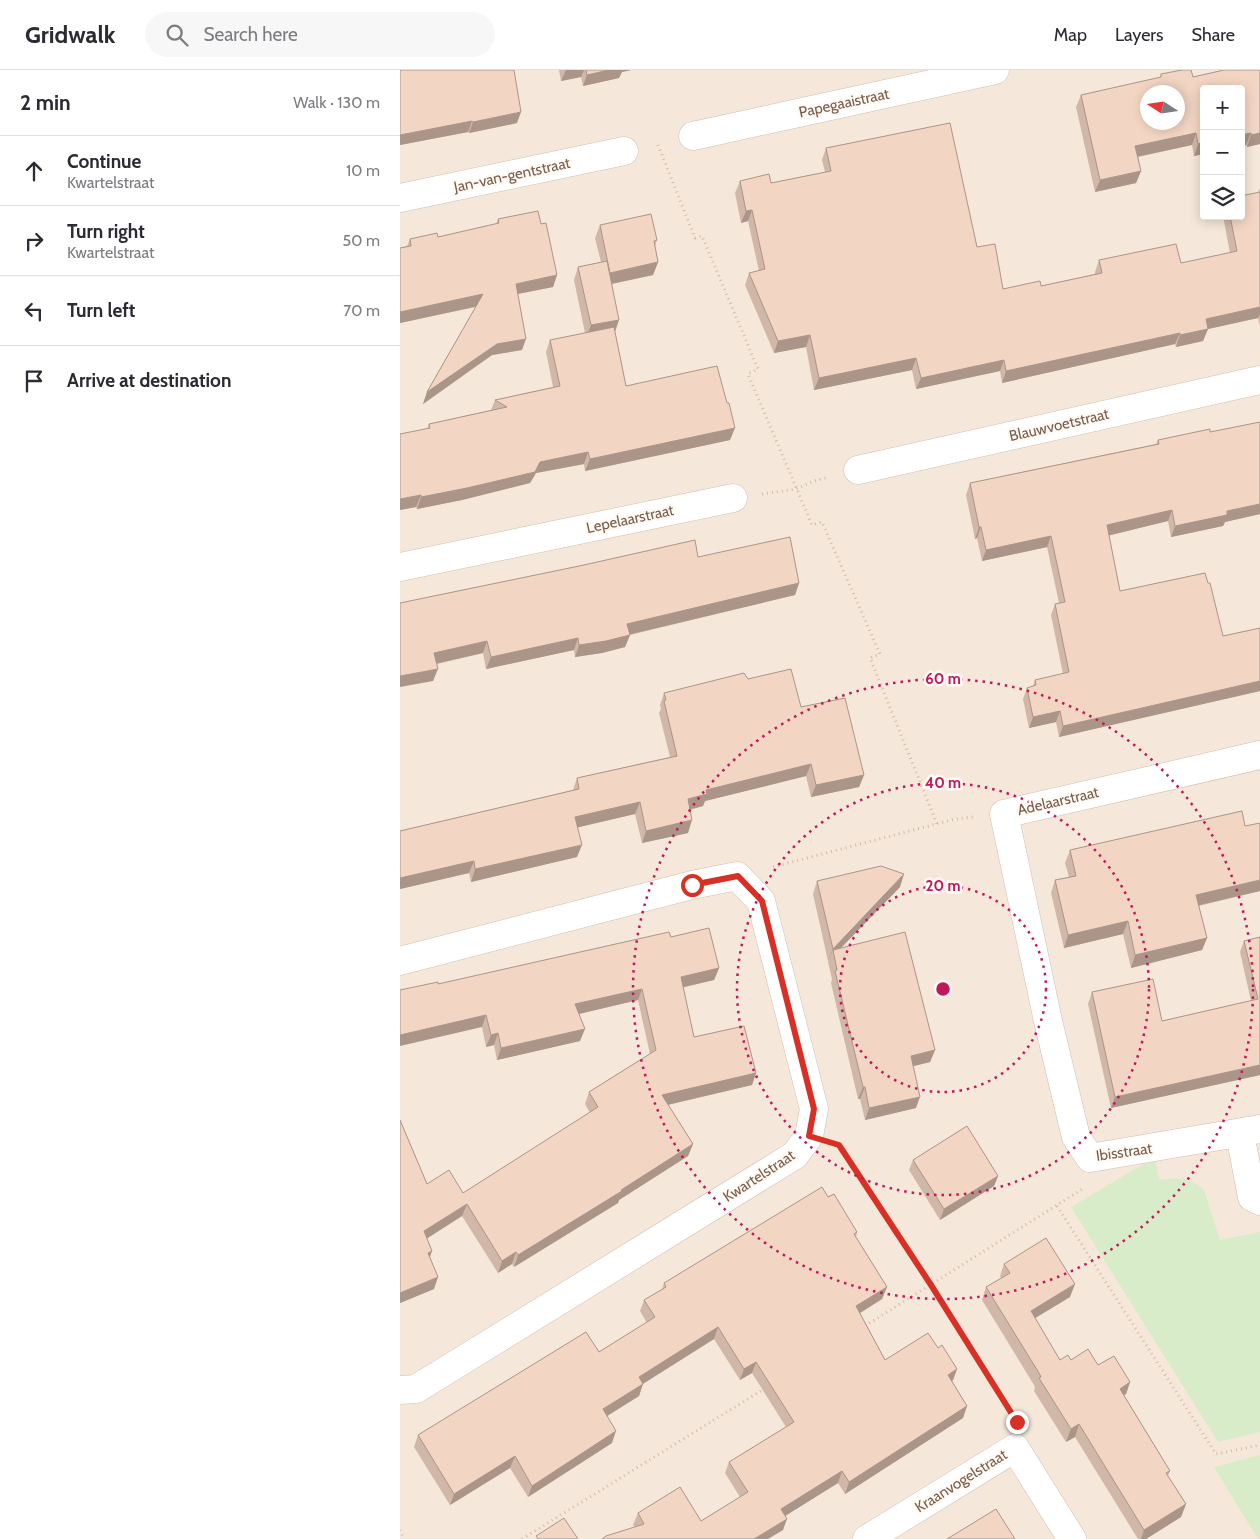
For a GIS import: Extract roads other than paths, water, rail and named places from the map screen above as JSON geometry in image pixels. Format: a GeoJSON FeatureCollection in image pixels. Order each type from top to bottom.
{"type":"FeatureCollection","features":[{"type":"Feature","properties":{"kind":"street","name":"Papegaaistraat"},"geometry":{"type":"LineString","coordinates":[[693,136],[995,70]]}},
{"type":"Feature","properties":{"kind":"street","name":"Jan-van-gentstraat"},"geometry":{"type":"LineString","coordinates":[[400,198],[624,151]]}},
{"type":"Feature","properties":{"kind":"street","name":"Blauwvoetstraat"},"geometry":{"type":"LineString","coordinates":[[858,470],[1260,380]]}},
{"type":"Feature","properties":{"kind":"street","name":"Lepelaarstraat"},"geometry":{"type":"LineString","coordinates":[[400,567],[733,498]]}},
{"type":"Feature","properties":{"kind":"street","name":"Adelaarstraat"},"geometry":{"type":"LineString","coordinates":[[1048,1021],[1004,814],[1260,755]]}},
{"type":"Feature","properties":{"kind":"street","name":"Kwartelstraat"},"geometry":{"type":"LineString","coordinates":[[400,961],[692,885],[738,876],[762,901],[814,1109],[809,1136],[795,1155],[416,1389],[400,1390]]}},
{"type":"Feature","properties":{"kind":"street","name":"Ibisstraat"},"geometry":{"type":"LineString","coordinates":[[1048,1021],[1076,1138],[1090,1158],[1250,1132],[1252,1197],[1260,1201]]}},
{"type":"Feature","properties":{"kind":"street","name":"Kraanvogelstraat"},"geometry":{"type":"LineString","coordinates":[[867,1539],[1015,1448],[1072,1539]]}}]}
